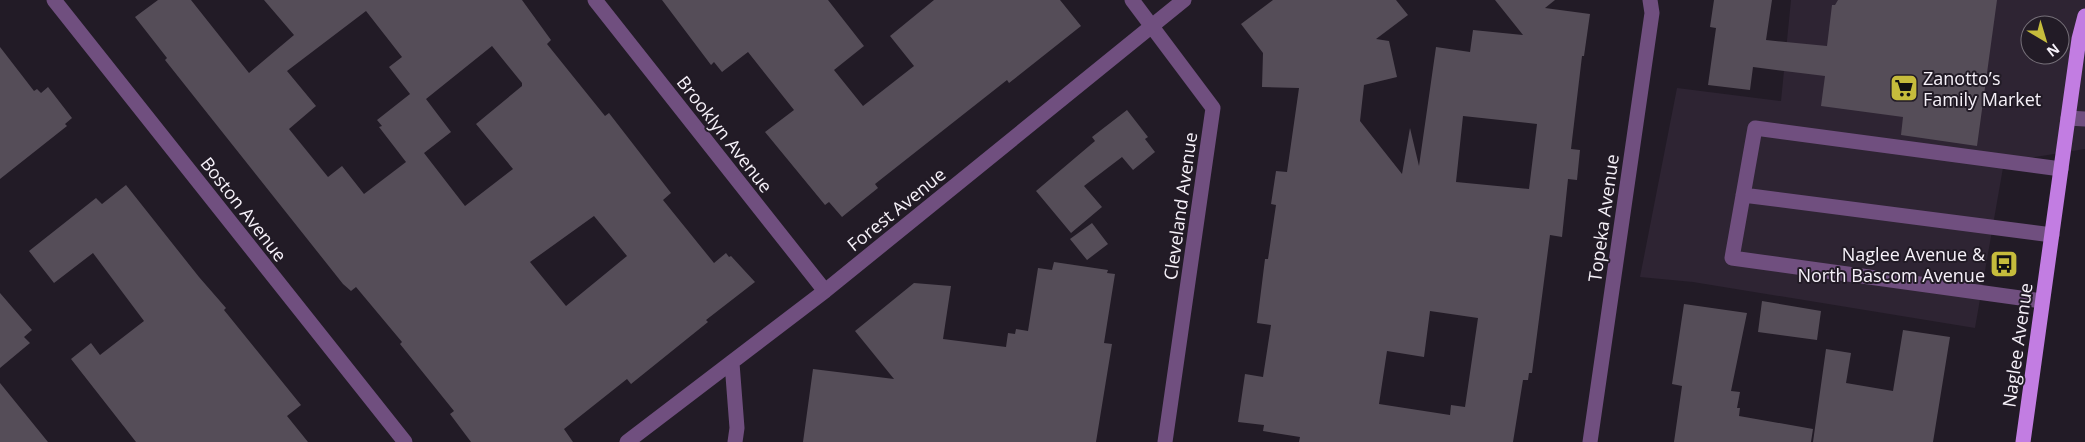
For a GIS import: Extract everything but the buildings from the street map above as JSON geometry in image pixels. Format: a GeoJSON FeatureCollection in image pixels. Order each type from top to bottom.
{"type":"FeatureCollection","features":[{"type":"Feature","properties":{"kind":"main road","name":"Naglee Avenue"},"geometry":{"type":"LineString","coordinates":[[2023,442],[2068,118],[2085,16]]}},
{"type":"Feature","properties":{"kind":"street","name":"Boston Avenue"},"geometry":{"type":"LineString","coordinates":[[54,0],[405,442]]}},
{"type":"Feature","properties":{"kind":"street","name":"Brooklyn Avenue"},"geometry":{"type":"LineString","coordinates":[[595,0],[825,291]]}},
{"type":"Feature","properties":{"kind":"street","name":"Cleveland Avenue"},"geometry":{"type":"LineString","coordinates":[[1132,0],[1213,108],[1165,442]]}},
{"type":"Feature","properties":{"kind":"street","name":"Forest Avenue"},"geometry":{"type":"LineString","coordinates":[[627,442],[825,291],[1184,0]]}},
{"type":"Feature","properties":{"kind":"street","name":"Topeka Avenue"},"geometry":{"type":"LineString","coordinates":[[1590,442],[1652,13],[1650,0]]}},
{"type":"Feature","properties":{"kind":"street"},"geometry":{"type":"LineString","coordinates":[[2068,118],[2085,119]]}},
{"type":"Feature","properties":{"kind":"street"},"geometry":{"type":"LineString","coordinates":[[2042,300],[1732,258],[1755,128],[2061,169]]}},
{"type":"Feature","properties":{"kind":"street"},"geometry":{"type":"LineString","coordinates":[[1743,195],[2052,235]]}},
{"type":"Feature","properties":{"kind":"street"},"geometry":{"type":"LineString","coordinates":[[732,362],[737,428],[735,442]]}},
{"type":"Feature","properties":{"kind":"shaded area"},"geometry":{"type":"Polygon","coordinates":[[[1791,0],[2085,0],[2085,149],[2004,162],[1975,328],[1693,282],[1640,277],[1677,88],[1781,101],[1791,0]]]}},
{"type":"Feature","properties":{"kind":"place","name":"Zanotto’s Family Market"},"geometry":{"type":"Point","coordinates":[1904,88]}},
{"type":"Feature","properties":{"kind":"place","name":"Naglee Avenue & North Bascom Avenue"},"geometry":{"type":"Point","coordinates":[2004,264]}}]}
